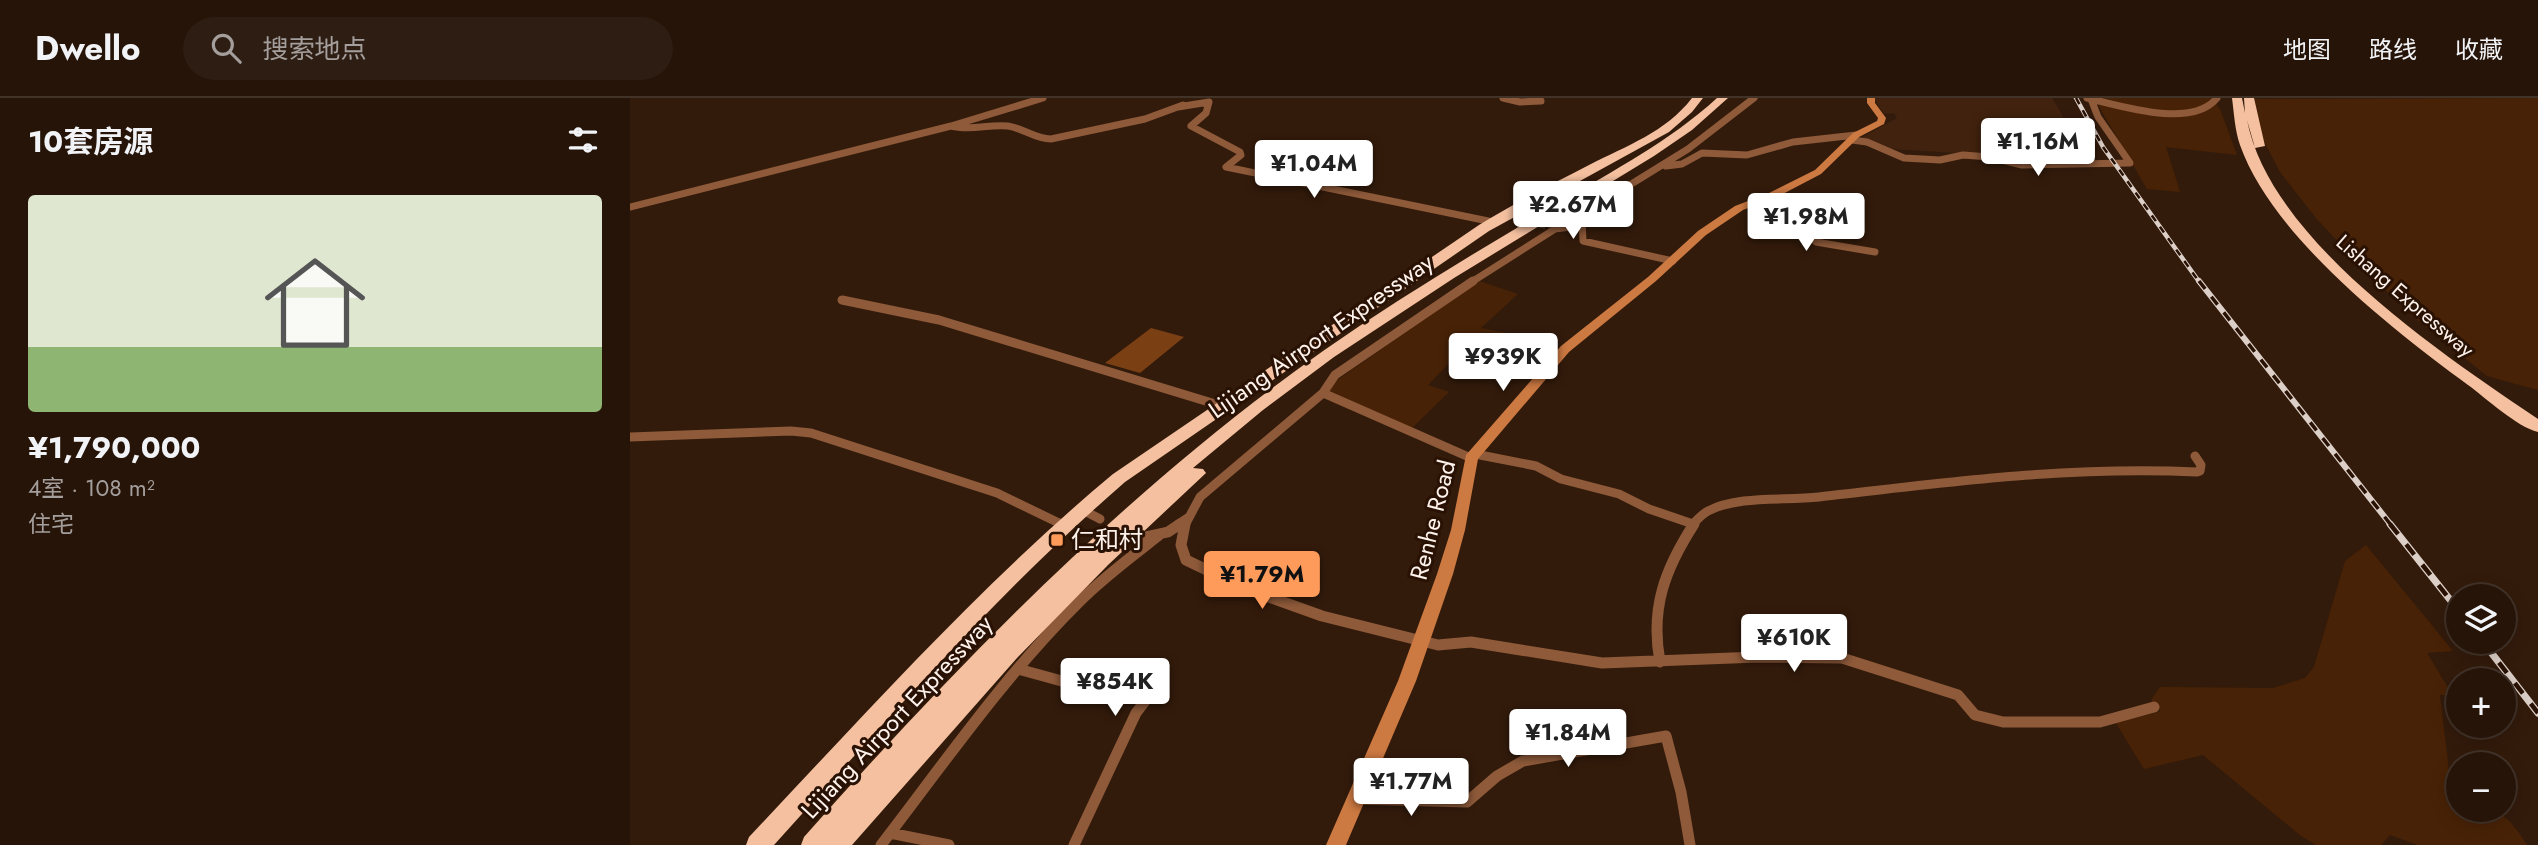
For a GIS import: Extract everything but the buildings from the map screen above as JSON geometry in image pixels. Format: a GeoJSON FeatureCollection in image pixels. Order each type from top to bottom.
{"type":"FeatureCollection","features":[{"type":"Feature","properties":{"kind":"highway"},"geometry":{"type":"LineString","coordinates":[[758,845],[981,606],[1081,509],[1139,463],[1493,222],[1517,215],[1645,141],[1682,116],[1698,98]]}},
{"type":"Feature","properties":{"kind":"highway","name":"Lijiang Airport Expressway"},"geometry":{"type":"LineString","coordinates":[[813,845],[912,733],[1034,606],[1130,514],[1226,432],[1355,337],[1465,265],[1671,140],[1723,98]]}},
{"type":"Feature","properties":{"kind":"highway","name":"Lijiang Airport Expressway"},"geometry":{"type":"LineString","coordinates":[[837,845],[1024,636],[1118,543],[1239,437],[1343,356],[1454,282],[1680,143],[1734,98]]}},
{"type":"Feature","properties":{"kind":"highway","name":"Lishang Expressway"},"geometry":{"type":"LineString","coordinates":[[2237,98],[2240,126],[2249,151],[2273,194],[2297,226],[2371,300],[2538,427]]}},
{"type":"Feature","properties":{"kind":"highway","name":"Lishang Expressway"},"geometry":{"type":"LineString","coordinates":[[2249,98],[2253,128],[2262,152],[2277,180],[2305,218],[2364,280],[2461,367],[2538,415]]}},
{"type":"Feature","properties":{"kind":"street"},"geometry":{"type":"LineString","coordinates":[[630,207],[951,125],[1043,98]]}},
{"type":"Feature","properties":{"kind":"street"},"geometry":{"type":"LineString","coordinates":[[951,125],[973,131],[1013,127],[1036,138],[1051,139],[1135,122],[1202,98]]}},
{"type":"Feature","properties":{"kind":"street"},"geometry":{"type":"LineString","coordinates":[[1503,98],[1520,102],[1541,101]]}},
{"type":"Feature","properties":{"kind":"street"},"geometry":{"type":"LineString","coordinates":[[1754,98],[1709,135],[1662,167],[1598,204],[1582,221],[1570,227],[1555,229],[1462,288],[1335,375],[1323,393],[1206,490],[1195,504],[1179,545],[1186,560],[1244,588],[1322,615],[1442,646],[1471,642],[1594,662],[1758,657],[1842,658],[1958,695],[1975,715],[2003,722],[2100,722],[2154,708]]}},
{"type":"Feature","properties":{"kind":"street","name":"Renhe Road"},"geometry":{"type":"LineString","coordinates":[[1336,845],[1421,641],[1453,552],[1473,456],[1564,349],[1721,218],[1818,172],[1854,138],[1882,121],[1871,103],[1871,98]]}},
{"type":"Feature","properties":{"kind":"street"},"geometry":{"type":"LineString","coordinates":[[1662,167],[1682,164],[1702,153],[1747,155],[1795,141],[1854,138],[1904,158],[1937,160],[1964,155],[1989,157],[2014,164],[2130,163],[2098,117],[2089,98]]}},
{"type":"Feature","properties":{"kind":"street"},"geometry":{"type":"LineString","coordinates":[[2089,98],[2134,110],[2184,113],[2206,110],[2213,106],[2217,98]]}},
{"type":"Feature","properties":{"kind":"street"},"geometry":{"type":"LineString","coordinates":[[1178,107],[1209,103],[1206,113],[1191,126],[1240,152],[1241,155],[1226,164],[1226,167],[1493,222]]}},
{"type":"Feature","properties":{"kind":"street"},"geometry":{"type":"LineString","coordinates":[[1763,198],[1793,215],[1816,242],[1875,252]]}},
{"type":"Feature","properties":{"kind":"street"},"geometry":{"type":"LineString","coordinates":[[1582,221],[1583,241],[1672,261]]}},
{"type":"Feature","properties":{"kind":"street"},"geometry":{"type":"LineString","coordinates":[[842,300],[939,320],[1222,406]]}},
{"type":"Feature","properties":{"kind":"street"},"geometry":{"type":"LineString","coordinates":[[1323,393],[1473,456],[1536,466],[1561,479],[1619,494],[1649,509],[1693,524]]}},
{"type":"Feature","properties":{"kind":"street"},"geometry":{"type":"LineString","coordinates":[[630,437],[811,433],[997,493],[1063,525]]}},
{"type":"Feature","properties":{"kind":"street"},"geometry":{"type":"LineString","coordinates":[[1660,662],[1655,634],[1657,607],[1672,560],[1693,524],[1707,511],[1738,503],[1830,496],[1955,480],[2135,469],[2197,472],[2200,471],[2201,465],[2195,456]]}},
{"type":"Feature","properties":{"kind":"street"},"geometry":{"type":"LineString","coordinates":[[1081,509],[1100,519]]}},
{"type":"Feature","properties":{"kind":"street"},"geometry":{"type":"LineString","coordinates":[[886,839],[1018,669],[1080,601],[1152,536],[1172,530],[1189,517]]}},
{"type":"Feature","properties":{"kind":"street"},"geometry":{"type":"LineString","coordinates":[[1018,669],[1098,691],[1121,684],[1155,688],[1136,713],[1074,845]]}},
{"type":"Feature","properties":{"kind":"street"},"geometry":{"type":"LineString","coordinates":[[1356,799],[1467,802],[1497,776],[1523,761],[1666,736],[1681,792],[1690,845]]}},
{"type":"Feature","properties":{"kind":"street"},"geometry":{"type":"LineString","coordinates":[[886,839],[949,845]]}},
{"type":"Feature","properties":{"kind":"shaded area"},"geometry":{"type":"Polygon","coordinates":[[[2052,98],[2090,161],[2009,162],[1991,155],[1890,149],[1861,138],[1897,118],[1894,113],[1884,114],[1874,99],[2052,98]]]}},
{"type":"Feature","properties":{"kind":"shaded area"},"geometry":{"type":"Polygon","coordinates":[[[2094,98],[2212,98],[2220,109],[2237,155],[2166,147],[2180,192],[2147,189],[2094,98]]]}},
{"type":"Feature","properties":{"kind":"shaded area"},"geometry":{"type":"Polygon","coordinates":[[[2538,98],[2538,390],[2487,376],[2416,319],[2370,276],[2316,218],[2280,172],[2258,130],[2252,99],[2538,98]]]}},
{"type":"Feature","properties":{"kind":"shaded area"},"geometry":{"type":"Polygon","coordinates":[[[1479,281],[1518,294],[1481,328],[1518,335],[1500,345],[1482,364],[1456,356],[1428,385],[1449,392],[1412,428],[1328,393],[1336,381],[1479,281]]]}},
{"type":"Feature","properties":{"kind":"shaded area"},"geometry":{"type":"Polygon","coordinates":[[[1151,328],[1184,337],[1140,373],[1105,363],[1151,328]]]}},
{"type":"Feature","properties":{"kind":"shaded area"},"geometry":{"type":"Polygon","coordinates":[[[2366,545],[2446,642],[2446,652],[2427,653],[2446,684],[2446,695],[2440,695],[2447,752],[2446,822],[2510,822],[2527,845],[2418,845],[2390,835],[2381,845],[2316,845],[2301,836],[2203,755],[2144,769],[2116,723],[2161,711],[2151,700],[2160,687],[2273,688],[2305,678],[2314,667],[2345,561],[2366,545]]]}},
{"type":"Feature","properties":{"kind":"tunnel"},"geometry":{"type":"LineString","coordinates":[[1529,220],[1555,229]]}},
{"type":"Feature","properties":{"kind":"railway"},"geometry":{"type":"LineString","coordinates":[[2076,98],[2103,147],[2200,283]]}},
{"type":"Feature","properties":{"kind":"railway"},"geometry":{"type":"LineString","coordinates":[[2199,281],[2391,525]]}},
{"type":"Feature","properties":{"kind":"railway"},"geometry":{"type":"LineString","coordinates":[[2390,524],[2446,595]]}},
{"type":"Feature","properties":{"kind":"railway"},"geometry":{"type":"LineString","coordinates":[[2492,654],[2538,713]]}},
{"type":"Feature","properties":{"kind":"place","name":"仁和村"},"geometry":{"type":"Point","coordinates":[1057,540]}}]}
